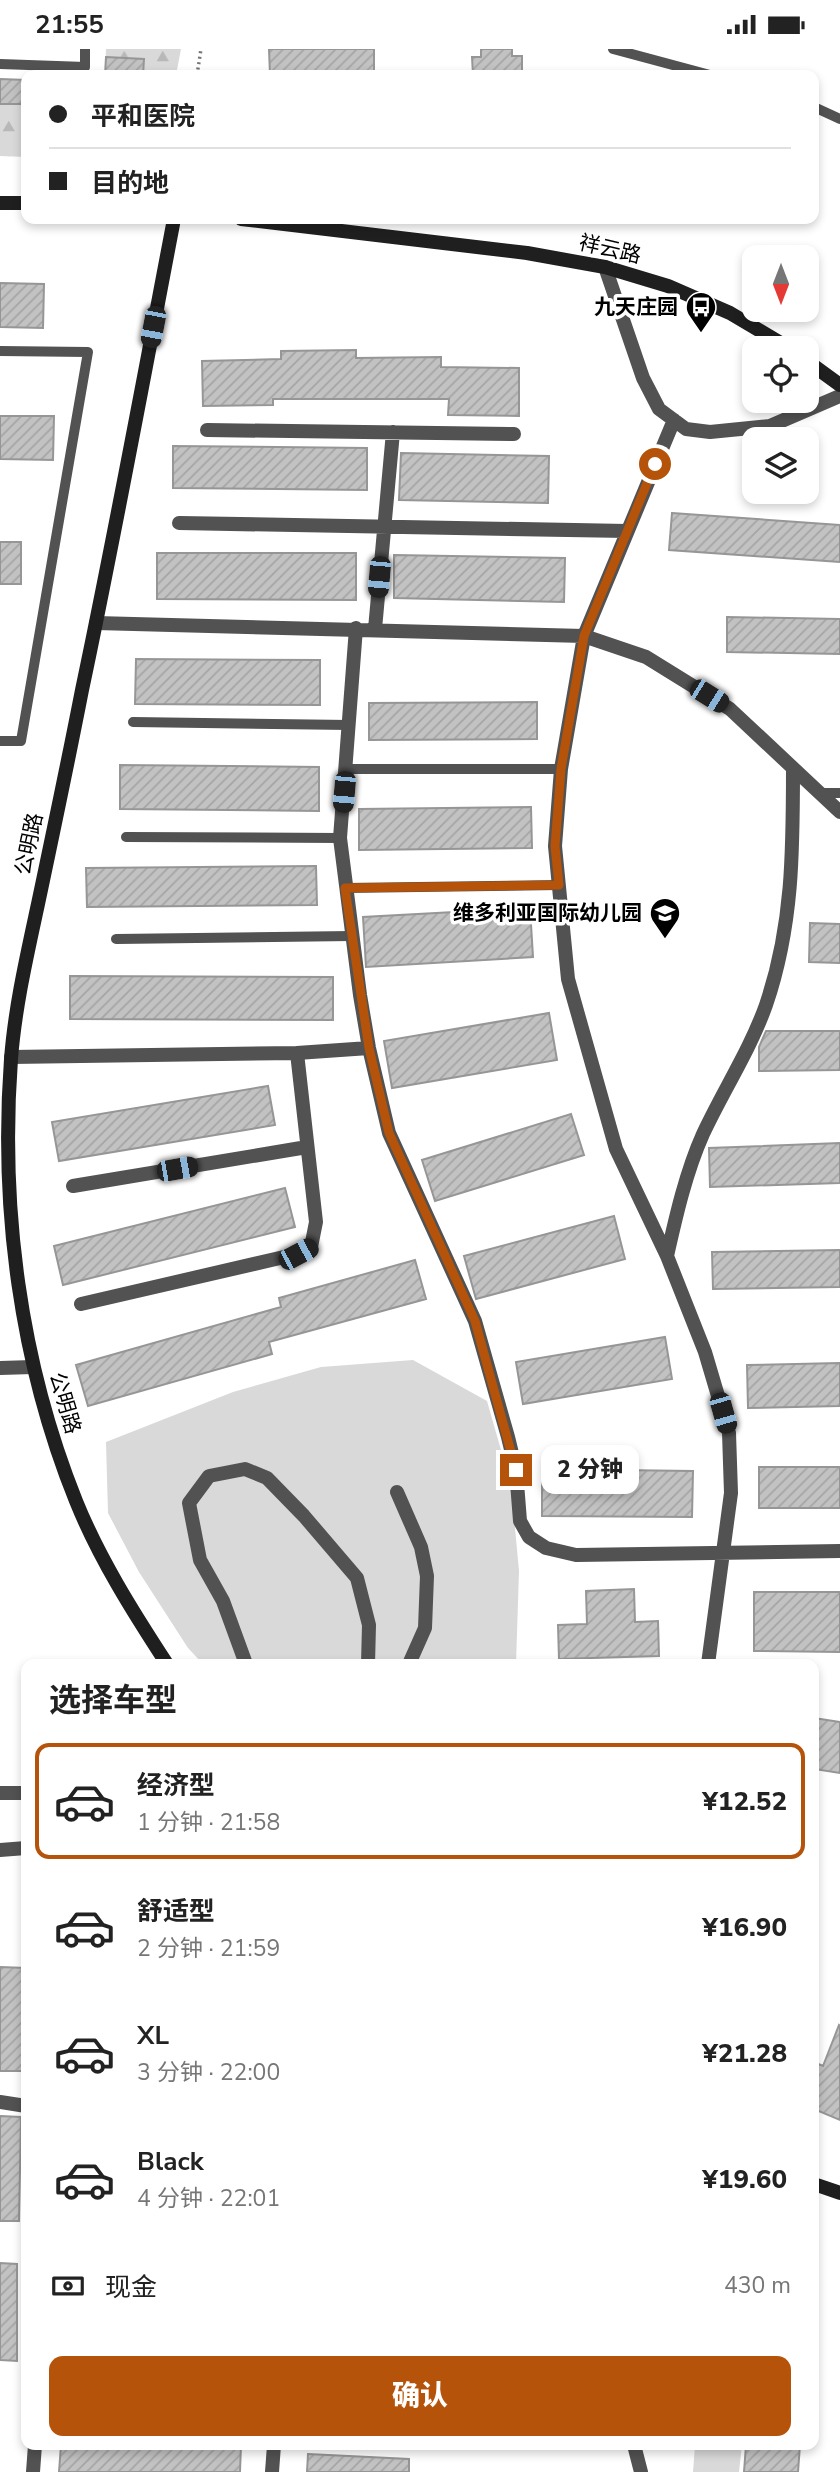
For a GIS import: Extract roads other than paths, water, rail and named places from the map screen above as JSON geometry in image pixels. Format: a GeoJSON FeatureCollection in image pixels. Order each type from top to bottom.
{"type":"FeatureCollection","features":[{"type":"Feature","properties":{"kind":"street"},"geometry":{"type":"LineString","coordinates":[[0,203],[21,203]]}},
{"type":"Feature","properties":{"kind":"street","name":"公明路"},"geometry":{"type":"LineString","coordinates":[[164,1659],[116,1581],[76,1502],[48,1427],[33,1367],[18,1284],[11,1213],[8,1132],[11,1058],[23,974],[96,623],[173,224]]}},
{"type":"Feature","properties":{"kind":"street","name":"祥云路"},"geometry":{"type":"LineString","coordinates":[[283,224],[527,253],[605,267],[668,286],[730,313],[769,336]]}},
{"type":"Feature","properties":{"kind":"street"},"geometry":{"type":"LineString","coordinates":[[605,267],[643,378],[659,409],[686,429],[709,432],[770,426],[840,396]]}},
{"type":"Feature","properties":{"kind":"street"},"geometry":{"type":"LineString","coordinates":[[819,370],[840,385]]}},
{"type":"Feature","properties":{"kind":"street"},"geometry":{"type":"LineString","coordinates":[[674,420],[584,636],[561,769],[555,846],[568,979],[616,1150],[667,1256],[705,1352],[729,1433],[731,1493],[709,1659]]}},
{"type":"Feature","properties":{"kind":"street"},"geometry":{"type":"LineString","coordinates":[[207,429],[514,434]]}},
{"type":"Feature","properties":{"kind":"street"},"geometry":{"type":"LineString","coordinates":[[375,629],[393,432]]}},
{"type":"Feature","properties":{"kind":"street"},"geometry":{"type":"LineString","coordinates":[[179,523],[627,531]]}},
{"type":"Feature","properties":{"kind":"street"},"geometry":{"type":"LineString","coordinates":[[96,623],[584,636],[646,657],[730,709],[840,813]]}},
{"type":"Feature","properties":{"kind":"street"},"geometry":{"type":"LineString","coordinates":[[356,628],[340,838],[369,1048],[389,1133],[475,1321],[516,1470],[520,1521],[529,1537],[547,1548],[576,1555],[840,1552]]}},
{"type":"Feature","properties":{"kind":"street"},"geometry":{"type":"LineString","coordinates":[[667,1256],[678,1207],[703,1136],[765,1006],[780,952],[793,862],[793,768]]}},
{"type":"Feature","properties":{"kind":"street"},"geometry":{"type":"LineString","coordinates":[[11,1058],[297,1053],[369,1048]]}},
{"type":"Feature","properties":{"kind":"street"},"geometry":{"type":"LineString","coordinates":[[81,1304],[298,1254],[311,1247],[316,1222],[297,1053]]}},
{"type":"Feature","properties":{"kind":"street"},"geometry":{"type":"LineString","coordinates":[[73,1186],[307,1147]]}},
{"type":"Feature","properties":{"kind":"street"},"geometry":{"type":"LineString","coordinates":[[0,1368],[33,1367]]}},
{"type":"Feature","properties":{"kind":"street"},"geometry":{"type":"LineString","coordinates":[[244,1659],[223,1601],[200,1560],[189,1503],[209,1476],[245,1469],[267,1478],[304,1515],[357,1578],[369,1625],[368,1659]]}},
{"type":"Feature","properties":{"kind":"street"},"geometry":{"type":"LineString","coordinates":[[397,1492],[421,1547],[427,1576],[425,1628],[411,1659]]}},
{"type":"Feature","properties":{"kind":"street"},"geometry":{"type":"LineString","coordinates":[[0,1793],[21,1793]]}},
{"type":"Feature","properties":{"kind":"street"},"geometry":{"type":"LineString","coordinates":[[0,1850],[21,1848]]}},
{"type":"Feature","properties":{"kind":"street"},"geometry":{"type":"LineString","coordinates":[[0,2102],[21,2105]]}},
{"type":"Feature","properties":{"kind":"street"},"geometry":{"type":"LineString","coordinates":[[819,2185],[840,2193]]}},
{"type":"Feature","properties":{"kind":"street"},"geometry":{"type":"LineString","coordinates":[[33,2472],[35,2450]]}},
{"type":"Feature","properties":{"kind":"street"},"geometry":{"type":"LineString","coordinates":[[272,2472],[274,2450]]}},
{"type":"Feature","properties":{"kind":"street"},"geometry":{"type":"LineString","coordinates":[[635,2450],[641,2472]]}},
{"type":"Feature","properties":{"kind":"lane"},"geometry":{"type":"LineString","coordinates":[[0,64],[85,67],[85,49]]}},
{"type":"Feature","properties":{"kind":"lane"},"geometry":{"type":"LineString","coordinates":[[613,49],[691,70]]}},
{"type":"Feature","properties":{"kind":"lane"},"geometry":{"type":"LineString","coordinates":[[819,109],[840,119]]}},
{"type":"Feature","properties":{"kind":"lane"},"geometry":{"type":"LineString","coordinates":[[0,351],[88,352],[21,741],[0,741]]}},
{"type":"Feature","properties":{"kind":"lane"},"geometry":{"type":"LineString","coordinates":[[133,722],[349,725]]}},
{"type":"Feature","properties":{"kind":"lane"},"geometry":{"type":"LineString","coordinates":[[346,769],[561,769]]}},
{"type":"Feature","properties":{"kind":"lane"},"geometry":{"type":"LineString","coordinates":[[819,793],[840,793]]}},
{"type":"Feature","properties":{"kind":"lane"},"geometry":{"type":"LineString","coordinates":[[126,837],[340,838]]}},
{"type":"Feature","properties":{"kind":"lane"},"geometry":{"type":"LineString","coordinates":[[345,888],[559,885]]}},
{"type":"Feature","properties":{"kind":"lane"},"geometry":{"type":"LineString","coordinates":[[116,939],[352,936]]}},
{"type":"Feature","properties":{"kind":"place","name":"九天庄园"},"geometry":{"type":"Point","coordinates":[701,334]}},
{"type":"Feature","properties":{"kind":"place","name":"维多利亚国际幼儿园"},"geometry":{"type":"Point","coordinates":[665,940]}}]}
